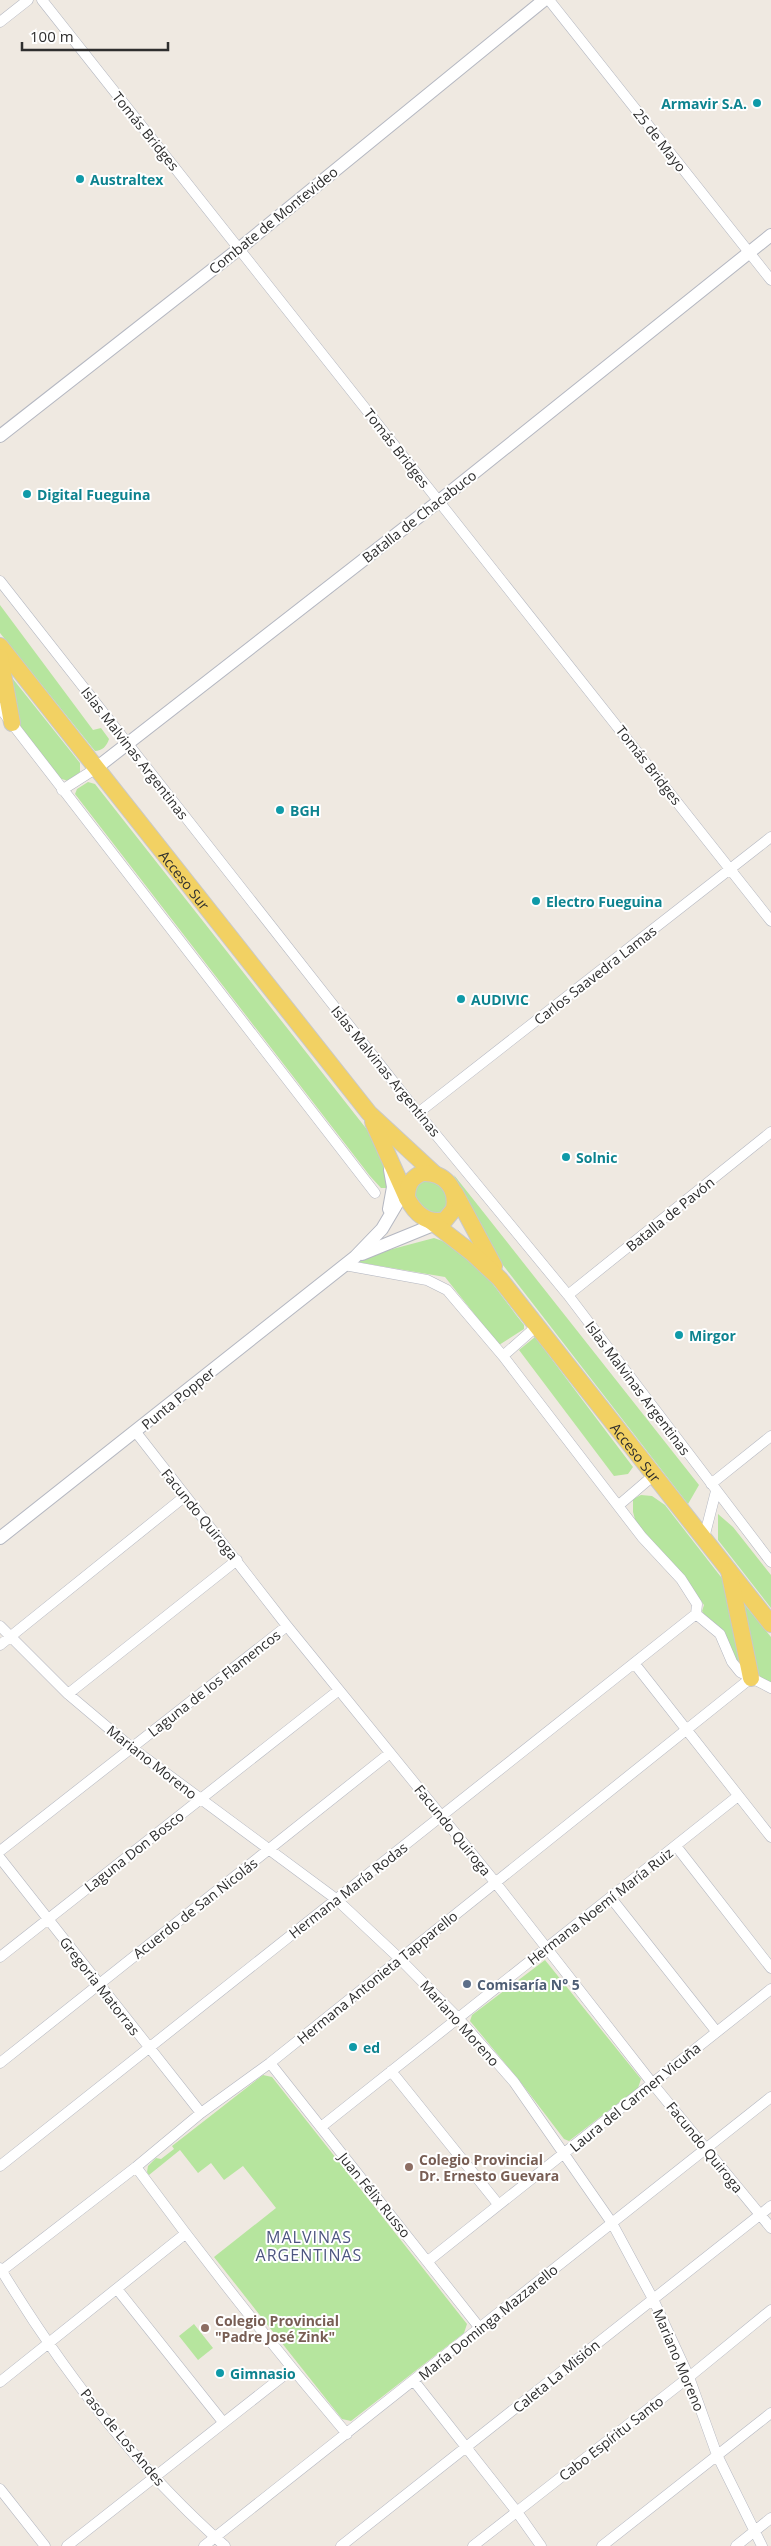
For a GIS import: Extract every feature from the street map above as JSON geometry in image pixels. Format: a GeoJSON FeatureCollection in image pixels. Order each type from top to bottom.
{"type":"FeatureCollection","features":[{"type":"Feature","properties":{"kind":"main road","name":"Acceso Sur"},"geometry":{"type":"LineString","coordinates":[[0,646],[369,1113],[435,1174]]}},
{"type":"Feature","properties":{"kind":"main road"},"geometry":{"type":"LineString","coordinates":[[0,657],[12,723]]}},
{"type":"Feature","properties":{"kind":"main road","name":"Acceso Sur"},"geometry":{"type":"LineString","coordinates":[[369,1113],[406,1191]]}},
{"type":"Feature","properties":{"kind":"main road"},"geometry":{"type":"LineString","coordinates":[[423,1173],[435,1174],[445,1179],[454,1191],[454,1209],[438,1222],[420,1215],[406,1191],[417,1175],[423,1173]]}},
{"type":"Feature","properties":{"kind":"main road","name":"Acceso Sur"},"geometry":{"type":"LineString","coordinates":[[454,1191],[500,1279]]}},
{"type":"Feature","properties":{"kind":"main road","name":"Acceso Sur"},"geometry":{"type":"LineString","coordinates":[[438,1222],[500,1279],[771,1624]]}},
{"type":"Feature","properties":{"kind":"main road"},"geometry":{"type":"LineString","coordinates":[[729,1569],[750,1678]]}},
{"type":"Feature","properties":{"kind":"street"},"geometry":{"type":"LineString","coordinates":[[0,22],[28,0]]}},
{"type":"Feature","properties":{"kind":"street","name":"Tomás Bridges"},"geometry":{"type":"LineString","coordinates":[[42,0],[732,869],[771,921]]}},
{"type":"Feature","properties":{"kind":"street","name":"Combate de Montevideo"},"geometry":{"type":"LineString","coordinates":[[0,436],[240,248],[544,0]]}},
{"type":"Feature","properties":{"kind":"street","name":"25 de Mayo"},"geometry":{"type":"LineString","coordinates":[[549,0],[771,280]]}},
{"type":"Feature","properties":{"kind":"street","name":"Batalla de Chacabuco"},"geometry":{"type":"LineString","coordinates":[[62,790],[96,769],[128,745],[439,501],[771,235]]}},
{"type":"Feature","properties":{"kind":"street","name":"Islas Malvinas Argentinas"},"geometry":{"type":"LineString","coordinates":[[0,581],[418,1113],[568,1295],[771,1562]]}},
{"type":"Feature","properties":{"kind":"street"},"geometry":{"type":"LineString","coordinates":[[0,708],[375,1192]]}},
{"type":"Feature","properties":{"kind":"street","name":"Carlos Saavedra Lamas"},"geometry":{"type":"LineString","coordinates":[[418,1113],[771,837]]}},
{"type":"Feature","properties":{"kind":"street","name":"Batalla de Pavón"},"geometry":{"type":"LineString","coordinates":[[568,1295],[771,1132]]}},
{"type":"Feature","properties":{"kind":"street"},"geometry":{"type":"LineString","coordinates":[[382,1229],[393,1187],[384,1143]]}},
{"type":"Feature","properties":{"kind":"street","name":"Punta Popper"},"geometry":{"type":"LineString","coordinates":[[0,1538],[355,1257],[382,1229],[406,1191]]}},
{"type":"Feature","properties":{"kind":"street","name":"Punta Popper"},"geometry":{"type":"LineString","coordinates":[[355,1257],[438,1222]]}},
{"type":"Feature","properties":{"kind":"street"},"geometry":{"type":"LineString","coordinates":[[344,1265],[438,1284],[447,1290],[503,1356],[642,1537],[693,1594],[697,1604],[696,1614],[716,1629],[732,1662],[740,1672],[771,1688]]}},
{"type":"Feature","properties":{"kind":"street"},"geometry":{"type":"LineString","coordinates":[[503,1356],[538,1325]]}},
{"type":"Feature","properties":{"kind":"street","name":"Facundo Quiroga"},"geometry":{"type":"LineString","coordinates":[[135,1431],[184,1497],[237,1560],[287,1626],[495,1882],[652,2083],[771,2228]]}},
{"type":"Feature","properties":{"kind":"street"},"geometry":{"type":"LineString","coordinates":[[704,1538],[713,1488],[771,1436]]}},
{"type":"Feature","properties":{"kind":"street"},"geometry":{"type":"LineString","coordinates":[[619,1505],[654,1475]]}},
{"type":"Feature","properties":{"kind":"street"},"geometry":{"type":"LineString","coordinates":[[0,1645],[184,1497]]}},
{"type":"Feature","properties":{"kind":"street"},"geometry":{"type":"LineString","coordinates":[[68,1694],[237,1560]]}},
{"type":"Feature","properties":{"kind":"street","name":"Hermana María Rodas"},"geometry":{"type":"LineString","coordinates":[[0,2166],[696,1614]]}},
{"type":"Feature","properties":{"kind":"street","name":"Mariano Moreno"},"geometry":{"type":"LineString","coordinates":[[0,1626],[68,1694],[132,1748],[336,1899],[399,1958],[458,2018],[514,2082],[612,2223],[653,2299],[689,2377],[717,2456],[762,2546]]}},
{"type":"Feature","properties":{"kind":"street","name":"Laguna de los Flamencos"},"geometry":{"type":"LineString","coordinates":[[0,1850],[287,1626]]}},
{"type":"Feature","properties":{"kind":"street"},"geometry":{"type":"LineString","coordinates":[[634,1663],[771,1837]]}},
{"type":"Feature","properties":{"kind":"street","name":"Hermana Antonieta Tapparello"},"geometry":{"type":"LineString","coordinates":[[0,2270],[136,2167],[201,2113],[270,2062],[750,1678]]}},
{"type":"Feature","properties":{"kind":"street","name":"Laguna Don Bosco"},"geometry":{"type":"LineString","coordinates":[[0,1957],[339,1690]]}},
{"type":"Feature","properties":{"kind":"street","name":"Acuerdo de San Nicolás"},"geometry":{"type":"LineString","coordinates":[[0,2063],[390,1753]]}},
{"type":"Feature","properties":{"kind":"street","name":"Hermana Noemí María Ruiz"},"geometry":{"type":"LineString","coordinates":[[321,2128],[738,1796]]}},
{"type":"Feature","properties":{"kind":"street"},"geometry":{"type":"LineString","coordinates":[[676,1846],[771,1968]]}},
{"type":"Feature","properties":{"kind":"street","name":"Gregoria Matorras"},"geometry":{"type":"LineString","coordinates":[[0,1858],[201,2113]]}},
{"type":"Feature","properties":{"kind":"street"},"geometry":{"type":"LineString","coordinates":[[610,1898],[716,2031]]}},
{"type":"Feature","properties":{"kind":"street","name":"Laura del Carmen Vicuña"},"geometry":{"type":"LineString","coordinates":[[428,2261],[771,1989]]}},
{"type":"Feature","properties":{"kind":"street","name":"Juan Félix Russo"},"geometry":{"type":"LineString","coordinates":[[270,2062],[479,2327]]}},
{"type":"Feature","properties":{"kind":"street"},"geometry":{"type":"LineString","coordinates":[[391,2071],[498,2204]]}},
{"type":"Feature","properties":{"kind":"street","name":"María Dominga Mazzarello"},"geometry":{"type":"LineString","coordinates":[[204,2546],[771,2097]]}},
{"type":"Feature","properties":{"kind":"street"},"geometry":{"type":"LineString","coordinates":[[136,2167],[185,2234],[292,2369],[347,2434]]}},
{"type":"Feature","properties":{"kind":"street","name":"Caleta La Misión"},"geometry":{"type":"LineString","coordinates":[[341,2546],[771,2206]]}},
{"type":"Feature","properties":{"kind":"street"},"geometry":{"type":"LineString","coordinates":[[0,2382],[185,2234]]}},
{"type":"Feature","properties":{"kind":"street","name":"Paso de Los Andes"},"geometry":{"type":"LineString","coordinates":[[0,2270],[91,2404],[154,2476],[225,2546]]}},
{"type":"Feature","properties":{"kind":"street"},"geometry":{"type":"LineString","coordinates":[[117,2289],[223,2422]]}},
{"type":"Feature","properties":{"kind":"street","name":"Cabo Espíritu Santo"},"geometry":{"type":"LineString","coordinates":[[473,2546],[689,2377],[771,2310]]}},
{"type":"Feature","properties":{"kind":"street"},"geometry":{"type":"LineString","coordinates":[[67,2546],[292,2369]]}},
{"type":"Feature","properties":{"kind":"street"},"geometry":{"type":"LineString","coordinates":[[414,2381],[517,2512],[541,2546]]}},
{"type":"Feature","properties":{"kind":"street"},"geometry":{"type":"LineString","coordinates":[[602,2546],[771,2413]]}},
{"type":"Feature","properties":{"kind":"street"},"geometry":{"type":"LineString","coordinates":[[0,2489],[45,2546]]}},
{"type":"Feature","properties":{"kind":"street"},"geometry":{"type":"LineString","coordinates":[[736,2546],[771,2518]]}},
{"type":"Feature","properties":{"kind":"green space"},"geometry":{"type":"Polygon","coordinates":[[[0,605],[93,730],[101,728],[109,739],[106,746],[102,749],[95,751],[0,633],[0,605]]]}},
{"type":"Feature","properties":{"kind":"green space"},"geometry":{"type":"Polygon","coordinates":[[[9,674],[80,763],[80,772],[68,781],[59,778],[15,719],[9,674]]]}},
{"type":"Feature","properties":{"kind":"green space"},"geometry":{"type":"Polygon","coordinates":[[[88,782],[95,784],[376,1141],[391,1188],[381,1188],[370,1176],[75,794],[77,789],[88,782]]]}},
{"type":"Feature","properties":{"kind":"green space"},"geometry":{"type":"Polygon","coordinates":[[[454,1175],[699,1485],[688,1504],[482,1238],[454,1175]]]}},
{"type":"Feature","properties":{"kind":"green space"},"geometry":{"type":"Polygon","coordinates":[[[429,1178],[446,1190],[448,1205],[440,1215],[425,1212],[414,1197],[414,1186],[429,1178]]]}},
{"type":"Feature","properties":{"kind":"green space"},"geometry":{"type":"Polygon","coordinates":[[[434,1238],[449,1244],[462,1253],[485,1274],[524,1325],[524,1329],[499,1345],[445,1277],[357,1262],[370,1255],[434,1238]]]}},
{"type":"Feature","properties":{"kind":"green space"},"geometry":{"type":"Polygon","coordinates":[[[535,1337],[633,1467],[628,1474],[614,1476],[519,1350],[535,1337]]]}},
{"type":"Feature","properties":{"kind":"green space"},"geometry":{"type":"Polygon","coordinates":[[[641,1495],[652,1496],[665,1505],[728,1586],[741,1668],[702,1611],[704,1605],[687,1582],[636,1523],[633,1512],[633,1499],[641,1495]]]}},
{"type":"Feature","properties":{"kind":"green space"},"geometry":{"type":"Polygon","coordinates":[[[718,1514],[733,1527],[771,1575],[771,1608],[718,1540],[718,1514]]]}},
{"type":"Feature","properties":{"kind":"green space"},"geometry":{"type":"Polygon","coordinates":[[[739,1598],[771,1637],[771,1685],[757,1674],[739,1598]]]}},
{"type":"Feature","properties":{"kind":"green space"},"geometry":{"type":"Polygon","coordinates":[[[545,1960],[641,2079],[638,2088],[569,2141],[564,2139],[519,2080],[470,2021],[472,2015],[545,1960]]]}},
{"type":"Feature","properties":{"kind":"green space"},"geometry":{"type":"Polygon","coordinates":[[[263,2075],[272,2077],[467,2324],[464,2333],[351,2421],[342,2419],[214,2257],[276,2208],[243,2166],[224,2180],[211,2163],[198,2173],[180,2150],[149,2175],[147,2172],[148,2166],[156,2158],[161,2159],[174,2149],[172,2146],[263,2075]]]}},
{"type":"Feature","properties":{"kind":"green space"},"geometry":{"type":"Polygon","coordinates":[[[194,2324],[213,2348],[198,2360],[179,2336],[194,2324]]]}},
{"type":"Feature","properties":{"kind":"place","name":"Armavir S.A."},"geometry":{"type":"Point","coordinates":[757,103]}},
{"type":"Feature","properties":{"kind":"place","name":"Australtex"},"geometry":{"type":"Point","coordinates":[80,179]}},
{"type":"Feature","properties":{"kind":"place","name":"Digital Fueguina"},"geometry":{"type":"Point","coordinates":[27,494]}},
{"type":"Feature","properties":{"kind":"place","name":"BGH"},"geometry":{"type":"Point","coordinates":[280,810]}},
{"type":"Feature","properties":{"kind":"place","name":"Electro Fueguina"},"geometry":{"type":"Point","coordinates":[536,901]}},
{"type":"Feature","properties":{"kind":"place","name":"AUDIVIC"},"geometry":{"type":"Point","coordinates":[461,999]}},
{"type":"Feature","properties":{"kind":"place","name":"Solnic"},"geometry":{"type":"Point","coordinates":[566,1157]}},
{"type":"Feature","properties":{"kind":"place","name":"Mirgor"},"geometry":{"type":"Point","coordinates":[679,1335]}},
{"type":"Feature","properties":{"kind":"place","name":"Comisaría N° 5"},"geometry":{"type":"Point","coordinates":[467,1984]}},
{"type":"Feature","properties":{"kind":"place","name":"ed"},"geometry":{"type":"Point","coordinates":[353,2047]}},
{"type":"Feature","properties":{"kind":"place","name":"Colegio Provincial Dr. Ernesto Guevara"},"geometry":{"type":"Point","coordinates":[409,2167]}},
{"type":"Feature","properties":{"kind":"place","name":"Colegio Provincial \"Padre José Zink\""},"geometry":{"type":"Point","coordinates":[205,2328]}},
{"type":"Feature","properties":{"kind":"place","name":"Gimnasio"},"geometry":{"type":"Point","coordinates":[220,2373]}},
{"type":"Feature","properties":{"kind":"district","name":"MALVINAS ARGENTINAS"},"geometry":{"type":"Point","coordinates":[309,2246]}}]}
